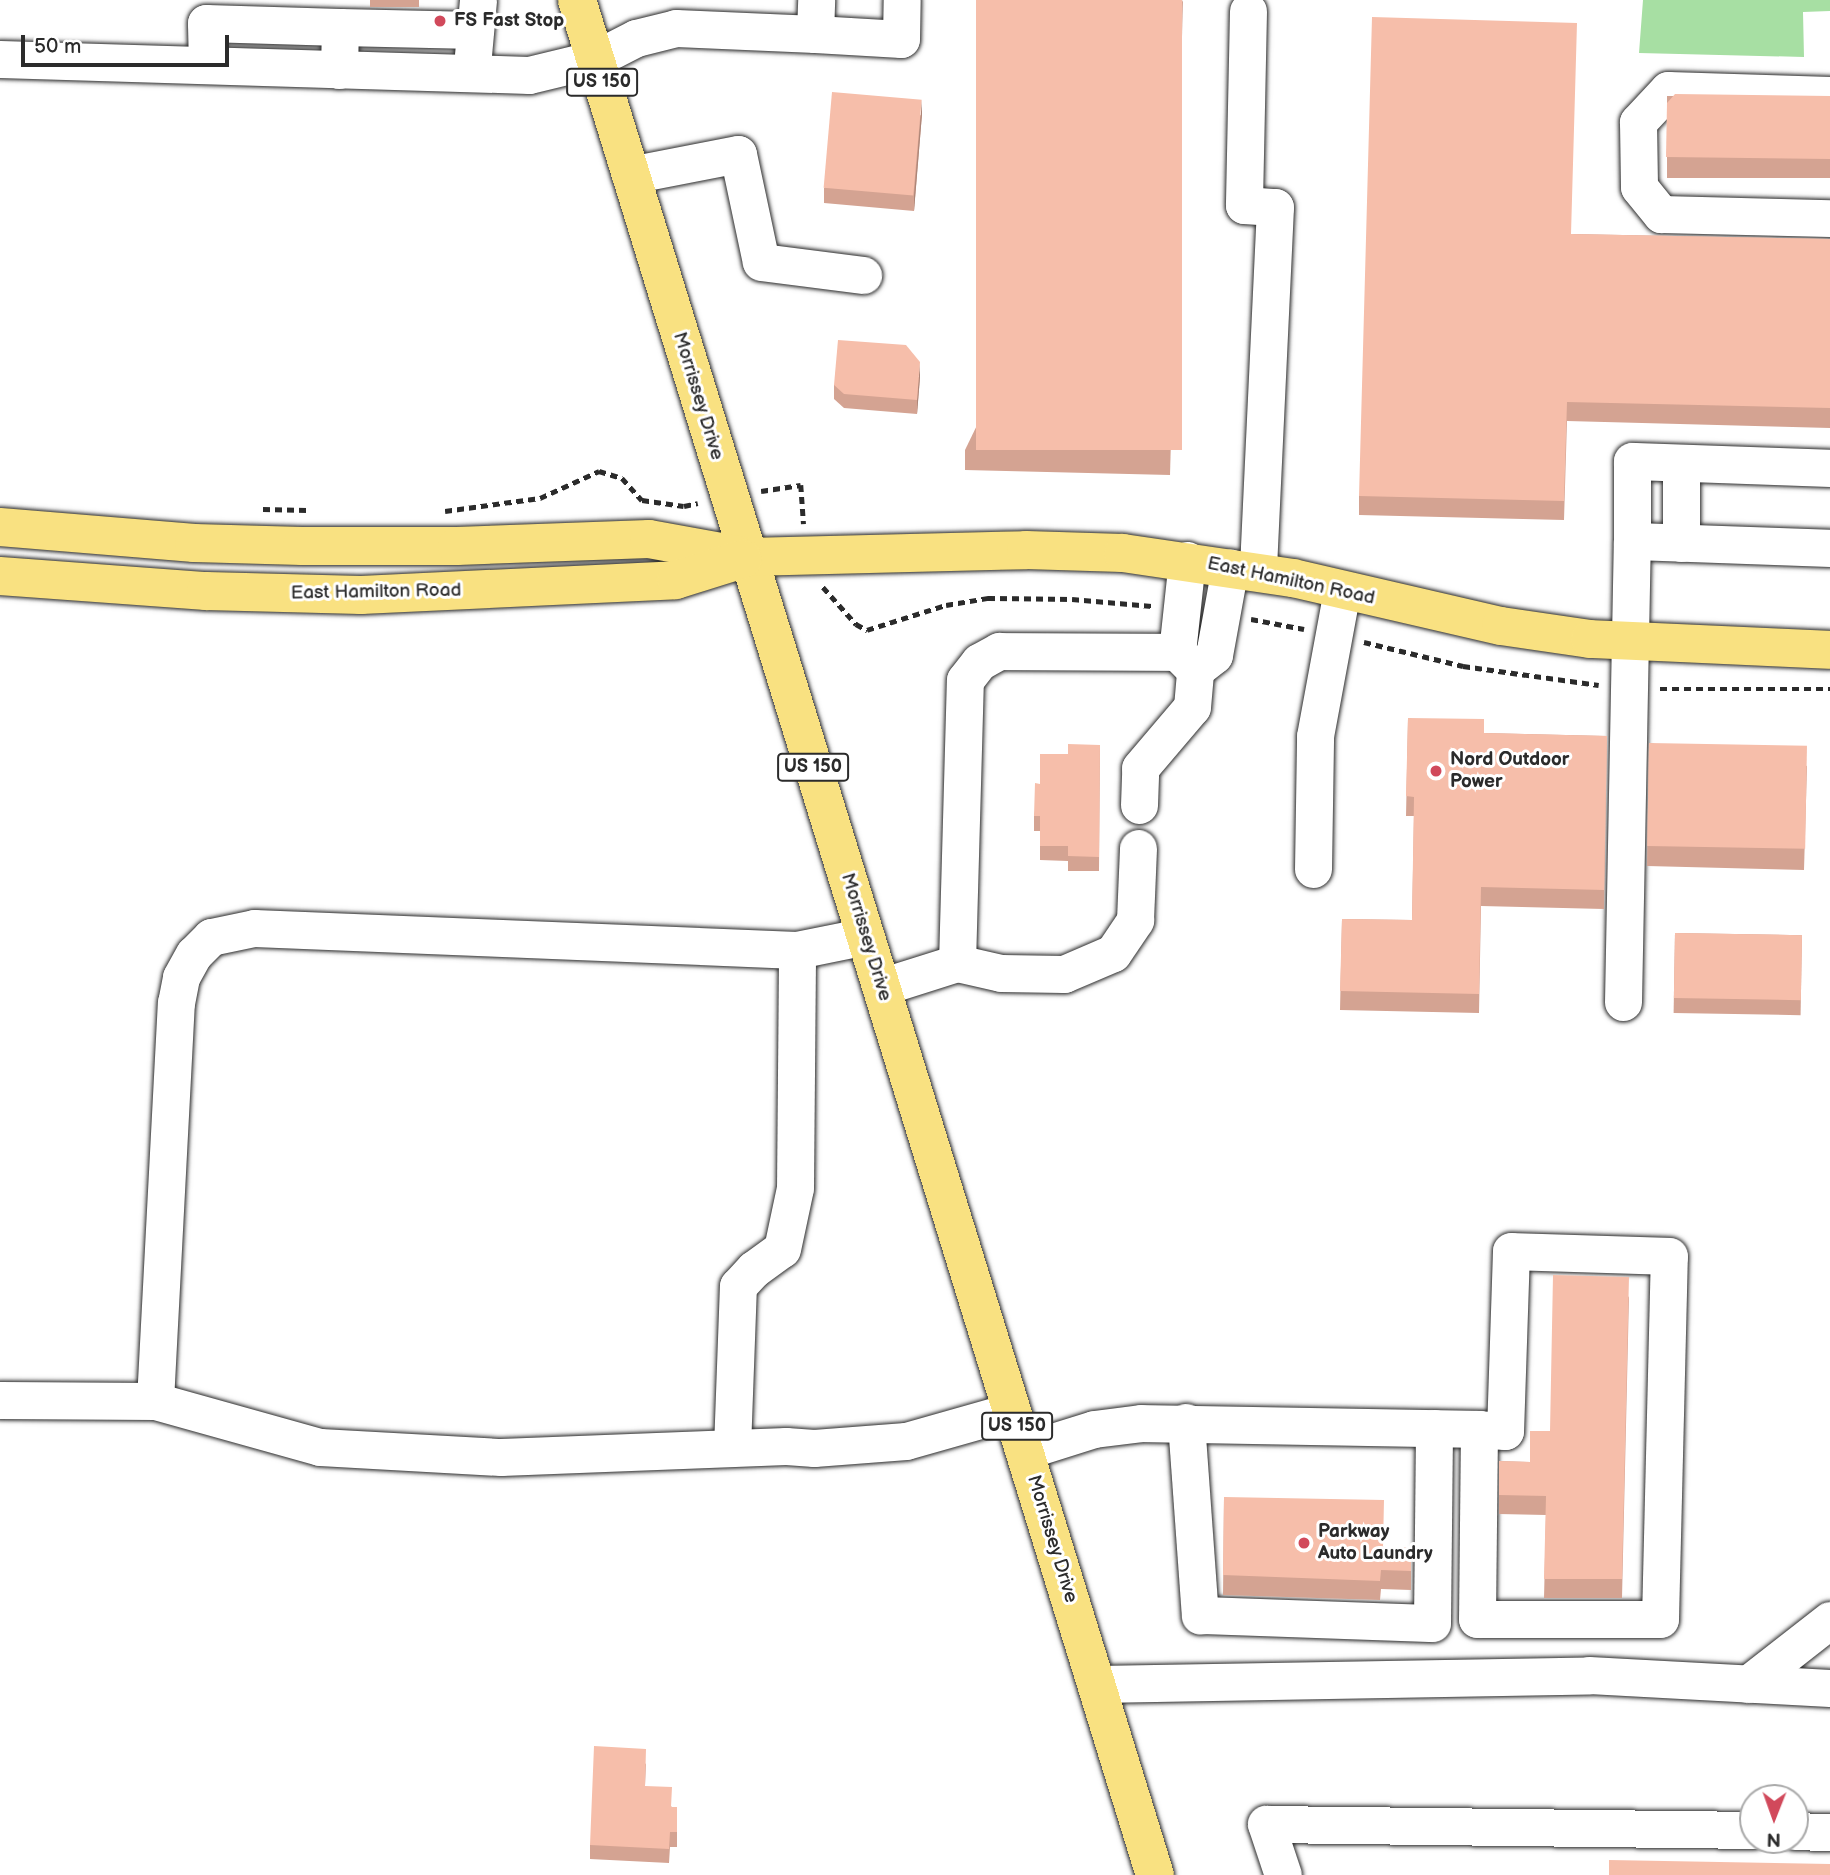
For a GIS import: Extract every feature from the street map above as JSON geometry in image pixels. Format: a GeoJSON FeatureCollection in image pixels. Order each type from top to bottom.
{"type":"FeatureCollection","features":[{"type":"Feature","properties":{"kind":"main road","name":"Morrissey Drive"},"geometry":{"type":"LineString","coordinates":[[577,0],[1155,1875]]}},
{"type":"Feature","properties":{"kind":"main road","name":"East Hamilton Road"},"geometry":{"type":"LineString","coordinates":[[0,527],[194,543],[302,546],[457,546],[649,539],[748,557],[1026,550],[1123,553],[1244,570],[1501,626],[1629,642],[1830,650]]}},
{"type":"Feature","properties":{"kind":"main road","name":"East Hamilton Road"},"geometry":{"type":"LineString","coordinates":[[0,576],[206,591],[361,596],[676,580],[748,557]]}},
{"type":"Feature","properties":{"kind":"lane"},"geometry":{"type":"LineString","coordinates":[[0,59],[529,75],[595,59],[636,38],[676,28],[816,17],[901,39],[902,0]]}},
{"type":"Feature","properties":{"kind":"lane"},"geometry":{"type":"LineString","coordinates":[[957,963],[965,680],[979,662],[999,651],[1186,661],[1214,655],[1244,570],[1275,208],[1244,205],[1248,11]]}},
{"type":"Feature","properties":{"kind":"lane"},"geometry":{"type":"LineString","coordinates":[[208,65],[206,23],[340,27],[459,15],[472,73]]}},
{"type":"Feature","properties":{"kind":"lane"},"geometry":{"type":"LineString","coordinates":[[340,27],[340,70]]}},
{"type":"Feature","properties":{"kind":"lane"},"geometry":{"type":"LineString","coordinates":[[1830,95],[1668,90],[1638,122],[1639,187],[1661,214],[1830,218]]}},
{"type":"Feature","properties":{"kind":"lane"},"geometry":{"type":"LineString","coordinates":[[630,175],[738,154],[761,262],[863,275]]}},
{"type":"Feature","properties":{"kind":"lane"},"geometry":{"type":"LineString","coordinates":[[1623,1002],[1632,461],[1830,468]]}},
{"type":"Feature","properties":{"kind":"lane"},"geometry":{"type":"LineString","coordinates":[[1681,463],[1681,543]]}},
{"type":"Feature","properties":{"kind":"lane"},"geometry":{"type":"LineString","coordinates":[[1632,541],[1830,548]]}},
{"type":"Feature","properties":{"kind":"lane"},"geometry":{"type":"LineString","coordinates":[[1139,805],[1140,768],[1192,707],[1186,661],[1187,561]]}},
{"type":"Feature","properties":{"kind":"lane"},"geometry":{"type":"LineString","coordinates":[[1313,869],[1315,736],[1342,591]]}},
{"type":"Feature","properties":{"kind":"lane"},"geometry":{"type":"LineString","coordinates":[[881,987],[957,963],[1001,973],[1064,974],[1113,953],[1135,920],[1138,848]]}},
{"type":"Feature","properties":{"kind":"lane"},"geometry":{"type":"LineString","coordinates":[[155,1401],[176,1003],[181,977],[194,954],[211,937],[254,928],[797,950],[866,936]]}},
{"type":"Feature","properties":{"kind":"lane"},"geometry":{"type":"LineString","coordinates":[[732,1448],[738,1286],[754,1269],[782,1249],[795,1188],[797,950]]}},
{"type":"Feature","properties":{"kind":"lane"},"geometry":{"type":"LineString","coordinates":[[1024,1451],[1094,1429],[1186,1422],[1479,1429],[1505,1431],[1511,1251],[1669,1256],[1660,1619],[1477,1619],[1479,1429]]}},
{"type":"Feature","properties":{"kind":"lane"},"geometry":{"type":"LineString","coordinates":[[0,1400],[155,1401],[320,1447],[501,1457],[732,1448],[814,1448],[906,1441],[1012,1411]]}},
{"type":"Feature","properties":{"kind":"lane"},"geometry":{"type":"LineString","coordinates":[[1186,1422],[1200,1615],[1432,1623],[1434,1428]]}},
{"type":"Feature","properties":{"kind":"lane"},"geometry":{"type":"LineString","coordinates":[[1748,1684],[1830,1620]]}},
{"type":"Feature","properties":{"kind":"lane"},"geometry":{"type":"LineString","coordinates":[[1097,1684],[1589,1675],[1830,1688]]}},
{"type":"Feature","properties":{"kind":"lane"},"geometry":{"type":"LineString","coordinates":[[1283,1875],[1266,1824],[1739,1830]]}},
{"type":"Feature","properties":{"kind":"lane"},"geometry":{"type":"LineString","coordinates":[[1809,1831],[1830,1832]]}},
{"type":"Feature","properties":{"kind":"green space"},"geometry":{"type":"Polygon","coordinates":[[[1643,0],[1830,0],[1830,11],[1803,12],[1804,57],[1639,53],[1643,0]]]}},
{"type":"Feature","properties":{"kind":"building"},"geometry":{"type":"Polygon","coordinates":[[[976,0],[1182,0],[1182,450],[976,450],[976,0]]]}},
{"type":"Feature","properties":{"kind":"building"},"geometry":{"type":"Polygon","coordinates":[[[1372,17],[1577,23],[1571,234],[1830,239],[1830,408],[1567,402],[1564,501],[1359,496],[1372,17]]]}},
{"type":"Feature","properties":{"kind":"building"},"geometry":{"type":"Polygon","coordinates":[[[832,92],[922,100],[913,195],[824,188],[832,92]]]}},
{"type":"Feature","properties":{"kind":"building"},"geometry":{"type":"Polygon","coordinates":[[[1675,94],[1830,96],[1830,159],[1666,157],[1667,103],[1675,94]]]}},
{"type":"Feature","properties":{"kind":"building"},"geometry":{"type":"Polygon","coordinates":[[[838,340],[906,345],[920,362],[917,400],[844,394],[834,385],[838,340]]]}},
{"type":"Feature","properties":{"kind":"building"},"geometry":{"type":"Polygon","coordinates":[[[1408,718],[1484,719],[1484,733],[1607,736],[1604,890],[1481,887],[1479,994],[1340,991],[1342,919],[1412,920],[1414,797],[1406,796],[1408,718]]]}},
{"type":"Feature","properties":{"kind":"building"},"geometry":{"type":"Polygon","coordinates":[[[1649,743],[1807,746],[1805,849],[1647,846],[1649,743]]]}},
{"type":"Feature","properties":{"kind":"building"},"geometry":{"type":"Polygon","coordinates":[[[1068,744],[1100,745],[1099,857],[1068,856],[1068,846],[1040,846],[1040,816],[1034,816],[1035,783],[1040,784],[1040,754],[1068,754],[1068,744]]]}},
{"type":"Feature","properties":{"kind":"building"},"geometry":{"type":"Polygon","coordinates":[[[1675,933],[1802,935],[1801,1000],[1674,998],[1675,933]]]}},
{"type":"Feature","properties":{"kind":"building"},"geometry":{"type":"Polygon","coordinates":[[[1553,1275],[1629,1277],[1622,1579],[1544,1579],[1546,1496],[1499,1495],[1499,1461],[1530,1462],[1530,1431],[1550,1431],[1553,1275]]]}},
{"type":"Feature","properties":{"kind":"building","name":"Parkway Auto Laundry"},"geometry":{"type":"Polygon","coordinates":[[[1224,1497],[1384,1500],[1383,1547],[1411,1548],[1411,1571],[1381,1570],[1380,1581],[1223,1575],[1224,1497]]]}},
{"type":"Feature","properties":{"kind":"building"},"geometry":{"type":"Polygon","coordinates":[[[594,1746],[646,1749],[645,1786],[672,1787],[671,1807],[677,1807],[677,1832],[670,1832],[669,1849],[590,1845],[594,1746]]]}},
{"type":"Feature","properties":{"kind":"building"},"geometry":{"type":"Polygon","coordinates":[[[1609,1860],[1830,1864],[1830,1875],[1609,1875],[1609,1860]]]}},
{"type":"Feature","properties":{"kind":"place","name":"FS Fast Stop"},"geometry":{"type":"Point","coordinates":[440,21]}},
{"type":"Feature","properties":{"kind":"place","name":"Nord Outdoor Power"},"geometry":{"type":"Point","coordinates":[1436,771]}},
{"type":"Feature","properties":{"kind":"place","name":"Parkway Auto Laundry"},"geometry":{"type":"Point","coordinates":[1304,1543]}}]}
